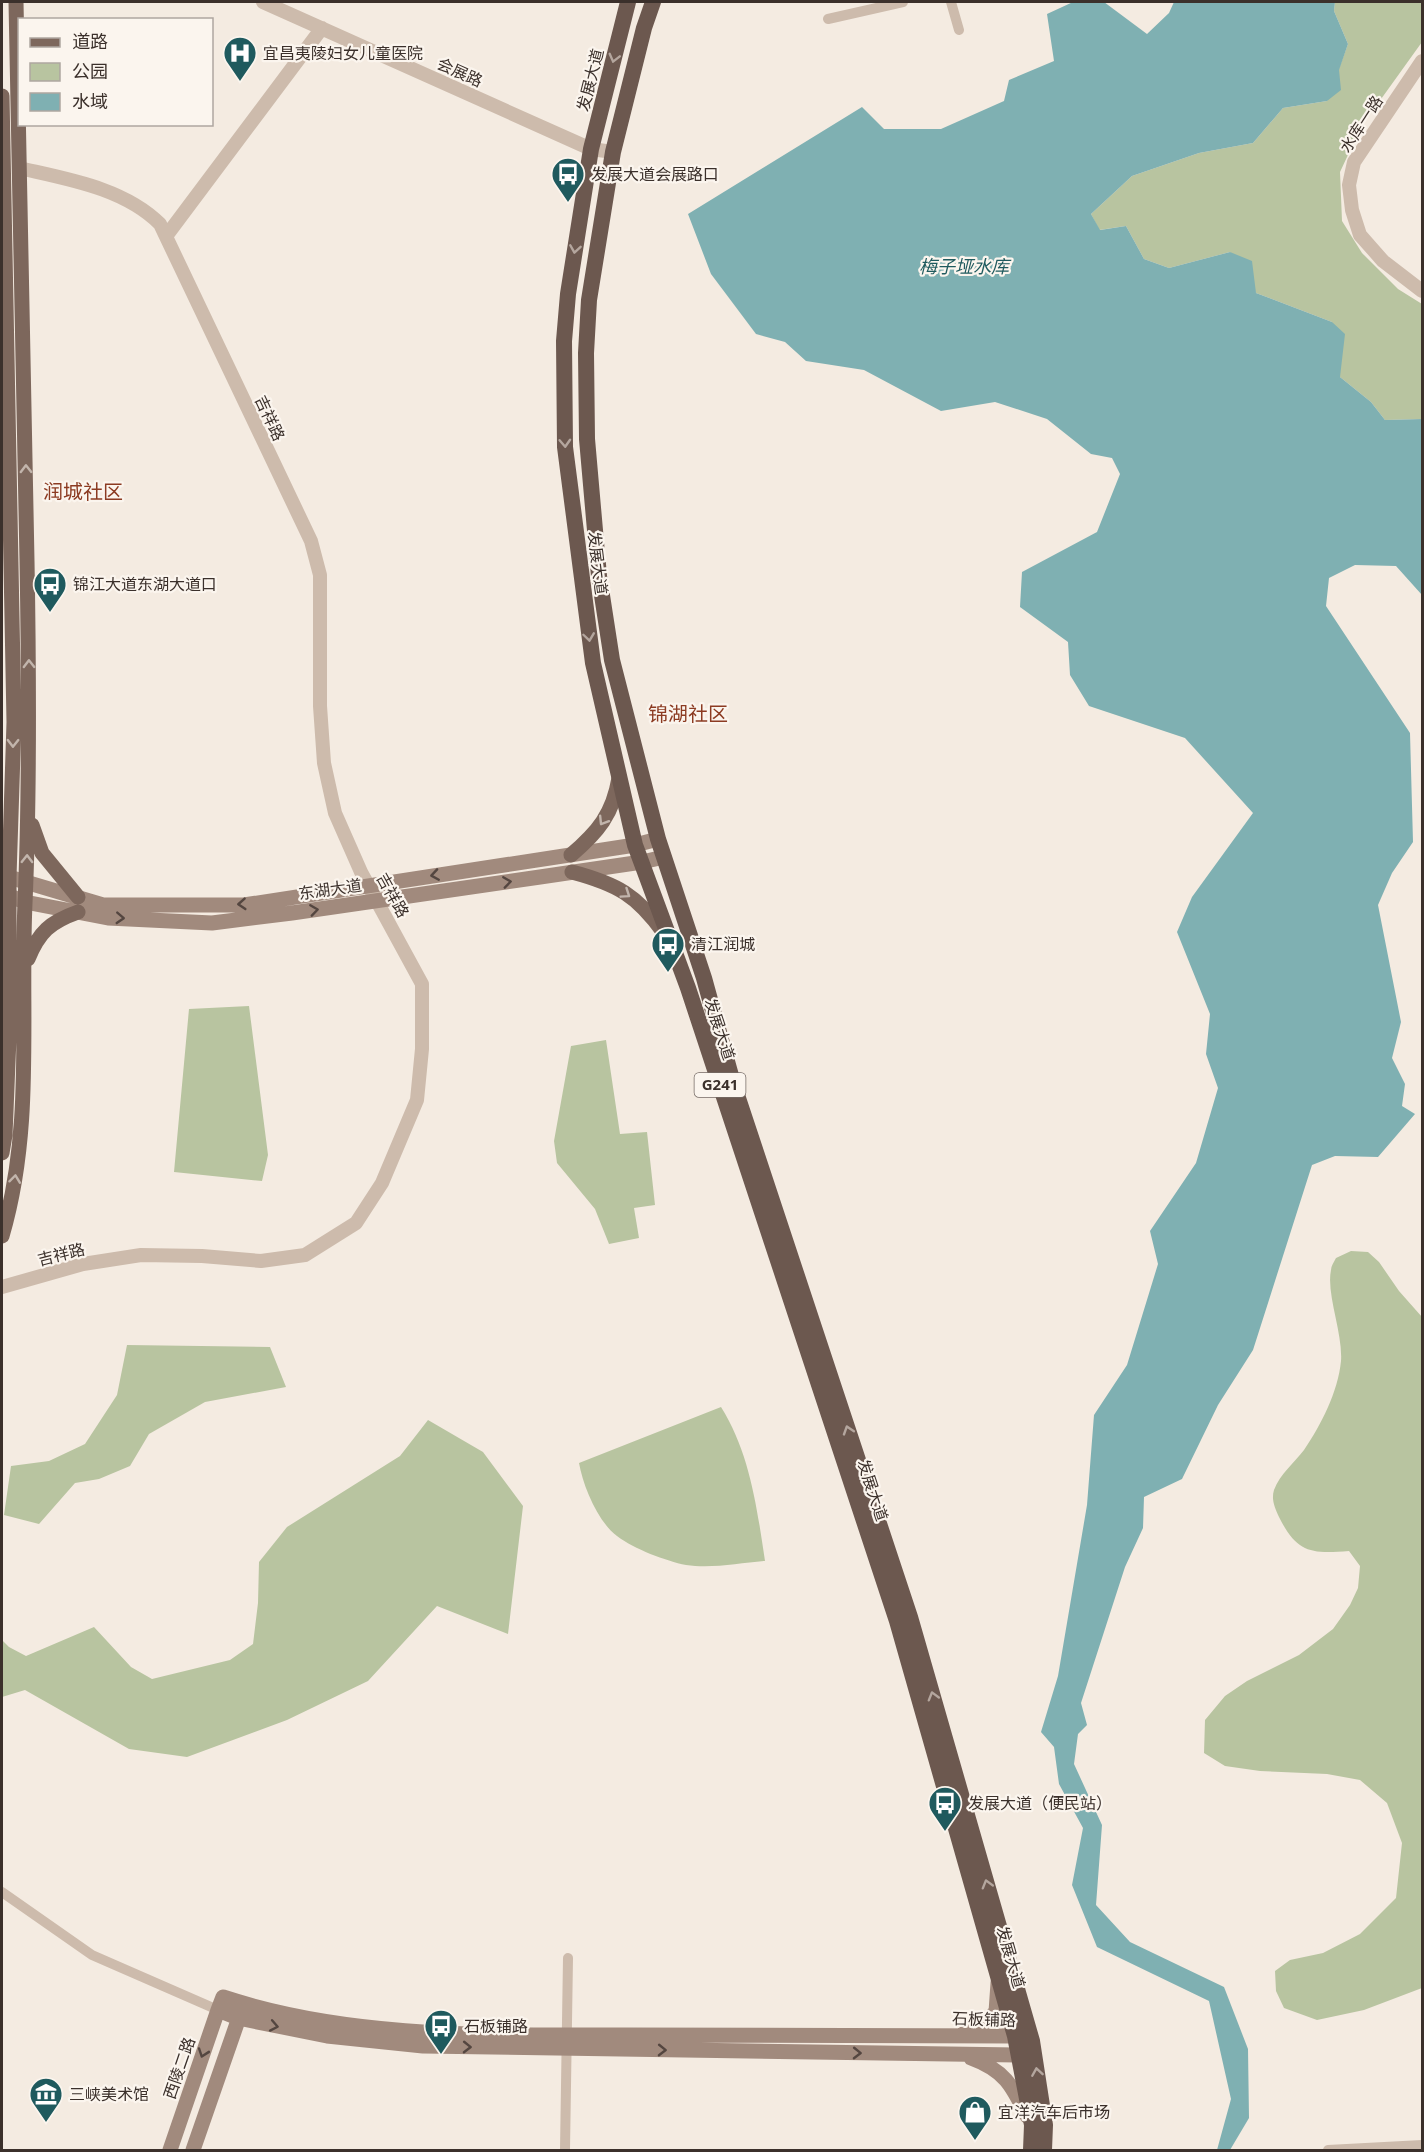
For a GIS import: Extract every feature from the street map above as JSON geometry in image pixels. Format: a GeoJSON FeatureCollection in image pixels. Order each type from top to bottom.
{"type":"FeatureCollection","features":[{"type":"Feature","properties":{"kind":"highway","name":"发展大道"},"geometry":{"type":"LineString","coordinates":[[628,2],[591,149],[568,294],[564,341],[565,447],[593,663],[635,845],[688,988],[897,1621],[1015,2036],[1032,2125],[1031,2151]]}},
{"type":"Feature","properties":{"kind":"highway","name":"发展大道"},"geometry":{"type":"LineString","coordinates":[[653,2],[644,28],[613,152],[589,300],[586,353],[587,440],[599,576],[612,660],[658,839],[704,978],[733,1083],[910,1617],[1032,2041],[1046,2125],[1044,2151]]}},
{"type":"Feature","properties":{"kind":"main road"},"geometry":{"type":"LineString","coordinates":[[16,2],[18,113]]}},
{"type":"Feature","properties":{"kind":"main road"},"geometry":{"type":"LineString","coordinates":[[2,96],[14,722],[11,818],[5,895],[17,970],[23,1110],[12,1202],[2,1236]]}},
{"type":"Feature","properties":{"kind":"main road"},"geometry":{"type":"LineString","coordinates":[[2,1153],[5,1135],[9,1038],[25,902],[28,815],[26,428],[18,126]]}},
{"type":"Feature","properties":{"kind":"main road"},"geometry":{"type":"LineString","coordinates":[[571,855],[602,824],[616,797],[619,778]]}},
{"type":"Feature","properties":{"kind":"main road"},"geometry":{"type":"LineString","coordinates":[[17,970],[36,940],[57,919],[78,905],[42,853],[28,815]]}},
{"type":"Feature","properties":{"kind":"main road"},"geometry":{"type":"LineString","coordinates":[[2,839],[11,818]]}},
{"type":"Feature","properties":{"kind":"main road","name":"东湖大道"},"geometry":{"type":"LineString","coordinates":[[5,895],[25,902],[78,905],[244,904],[635,845],[658,839]]}},
{"type":"Feature","properties":{"kind":"main road","name":"东湖大道"},"geometry":{"type":"LineString","coordinates":[[5,876],[26,882],[108,918],[212,923],[642,862],[664,856]]}},
{"type":"Feature","properties":{"kind":"main road"},"geometry":{"type":"LineString","coordinates":[[572,872],[602,880],[627,893],[649,912],[672,943]]}},
{"type":"Feature","properties":{"kind":"main road"},"geometry":{"type":"LineString","coordinates":[[2,950],[17,970]]}},
{"type":"Feature","properties":{"kind":"main road"},"geometry":{"type":"LineString","coordinates":[[956,2036],[976,2029],[996,2012],[999,1995],[998,1977]]}},
{"type":"Feature","properties":{"kind":"main road","name":"石板铺路"},"geometry":{"type":"LineString","coordinates":[[220,2003],[327,2036],[423,2046],[956,2036],[1015,2036],[1032,2041]]}},
{"type":"Feature","properties":{"kind":"main road","name":"西陵二路"},"geometry":{"type":"LineString","coordinates":[[170,2151],[220,2003]]}},
{"type":"Feature","properties":{"kind":"main road"},"geometry":{"type":"LineString","coordinates":[[193,2151],[241,2011]]}},
{"type":"Feature","properties":{"kind":"main road","name":"石板铺路"},"geometry":{"type":"LineString","coordinates":[[567,2042],[1017,2055],[1032,2041]]}},
{"type":"Feature","properties":{"kind":"main road"},"geometry":{"type":"LineString","coordinates":[[960,2054],[988,2064],[1001,2073],[1032,2125]]}},
{"type":"Feature","properties":{"kind":"street","name":"会展路"},"geometry":{"type":"LineString","coordinates":[[263,2],[591,149],[613,152]]}},
{"type":"Feature","properties":{"kind":"street"},"geometry":{"type":"LineString","coordinates":[[828,19],[903,2]]}},
{"type":"Feature","properties":{"kind":"street"},"geometry":{"type":"LineString","coordinates":[[951,2],[959,30]]}},
{"type":"Feature","properties":{"kind":"street"},"geometry":{"type":"LineString","coordinates":[[167,234],[322,28]]}},
{"type":"Feature","properties":{"kind":"street","name":"水库一路"},"geometry":{"type":"LineString","coordinates":[[1422,62],[1354,162],[1349,185],[1352,210],[1360,235],[1383,261],[1422,291]]}},
{"type":"Feature","properties":{"kind":"street","name":"吉祥路"},"geometry":{"type":"LineString","coordinates":[[2,1287],[83,1264],[141,1255],[202,1256],[261,1262],[304,1255],[356,1223],[382,1183],[417,1100],[422,1048],[422,984],[369,886],[335,813],[324,763],[320,706],[320,575],[311,541],[167,234],[160,224],[148,212],[117,196],[76,182],[19,168]]}},
{"type":"Feature","properties":{"kind":"street"},"geometry":{"type":"LineString","coordinates":[[2,1892],[92,1955],[220,2003]]}},
{"type":"Feature","properties":{"kind":"street"},"geometry":{"type":"LineString","coordinates":[[565,2151],[568,1958]]}},
{"type":"Feature","properties":{"kind":"street"},"geometry":{"type":"LineString","coordinates":[[1328,2151],[1422,2145]]}},
{"type":"Feature","properties":{"kind":"green space"},"geometry":{"type":"Polygon","coordinates":[[[1335,2],[1422,2],[1422,42],[1361,127],[1340,172],[1342,221],[1362,253],[1398,289],[1422,304],[1422,419],[1385,420],[1371,402],[1340,377],[1332,322],[1256,293],[1230,252],[1169,268],[1144,259],[1126,226],[1099,230],[1091,214],[1132,176],[1199,153],[1253,143],[1283,108],[1327,101],[1348,44],[1334,11],[1335,2]]]}},
{"type":"Feature","properties":{"kind":"green space"},"geometry":{"type":"Polygon","coordinates":[[[249,1006],[268,1155],[262,1181],[174,1172],[189,1009],[249,1006]]]}},
{"type":"Feature","properties":{"kind":"green space"},"geometry":{"type":"Polygon","coordinates":[[[606,1040],[620,1134],[647,1132],[655,1205],[634,1208],[639,1238],[609,1244],[595,1209],[557,1163],[554,1141],[571,1046],[606,1040]]]}},
{"type":"Feature","properties":{"kind":"green space"},"geometry":{"type":"Polygon","coordinates":[[[1351,1251],[1368,1252],[1379,1262],[1399,1291],[1422,1317],[1422,1988],[1364,2010],[1317,2020],[1284,2008],[1276,1991],[1275,1971],[1290,1960],[1323,1953],[1360,1934],[1396,1898],[1402,1843],[1387,1803],[1360,1780],[1327,1774],[1260,1771],[1225,1766],[1204,1753],[1205,1720],[1225,1696],[1247,1681],[1299,1655],[1333,1629],[1350,1605],[1358,1588],[1360,1566],[1349,1551],[1315,1551],[1299,1544],[1292,1538],[1279,1517],[1273,1497],[1280,1479],[1317,1430],[1336,1384],[1341,1350],[1331,1290],[1331,1268],[1336,1258],[1351,1251]]]}},
{"type":"Feature","properties":{"kind":"green space"},"geometry":{"type":"Polygon","coordinates":[[[127,1345],[270,1347],[286,1387],[205,1402],[149,1434],[130,1466],[99,1479],[75,1483],[39,1524],[4,1515],[11,1466],[49,1461],[85,1444],[117,1395],[127,1345]]]}},
{"type":"Feature","properties":{"kind":"green space"},"geometry":{"type":"Polygon","coordinates":[[[721,1407],[746,1462],[765,1561],[715,1566],[686,1565],[650,1554],[617,1536],[610,1530],[592,1503],[579,1463],[721,1407]]]}},
{"type":"Feature","properties":{"kind":"green space"},"geometry":{"type":"Polygon","coordinates":[[[428,1420],[483,1452],[523,1506],[508,1634],[437,1606],[368,1681],[287,1720],[187,1757],[129,1749],[25,1690],[2,1697],[2,1640],[9,1647],[26,1656],[94,1627],[131,1667],[152,1679],[230,1660],[253,1644],[258,1603],[259,1562],[287,1527],[400,1456],[428,1420]]]}},
{"type":"Feature","properties":{"kind":"water","name":"梅子垭水库"},"geometry":{"type":"Polygon","coordinates":[[[1073,2],[1104,2],[1147,34],[1169,13],[1174,2],[1335,2],[1334,11],[1348,44],[1339,70],[1341,90],[1327,101],[1283,108],[1253,143],[1199,153],[1132,176],[1091,214],[1100,230],[1126,226],[1144,259],[1169,268],[1230,252],[1252,261],[1256,293],[1332,322],[1345,334],[1340,377],[1371,402],[1385,420],[1422,419],[1422,595],[1396,566],[1355,565],[1329,578],[1326,606],[1410,733],[1413,842],[1392,873],[1378,905],[1401,1022],[1392,1058],[1405,1084],[1402,1106],[1415,1114],[1378,1157],[1335,1156],[1312,1165],[1253,1350],[1218,1405],[1182,1479],[1144,1497],[1143,1528],[1125,1567],[1081,1703],[1087,1725],[1078,1734],[1074,1764],[1102,1825],[1096,1905],[1130,1942],[1224,1987],[1248,2049],[1249,2118],[1230,2150],[1217,2150],[1231,2099],[1209,2001],[1097,1947],[1072,1885],[1083,1828],[1059,1784],[1054,1747],[1041,1732],[1058,1676],[1087,1505],[1094,1415],[1127,1365],[1158,1264],[1150,1231],[1196,1163],[1218,1088],[1206,1054],[1210,1014],[1177,932],[1192,897],[1253,813],[1185,738],[1089,706],[1070,675],[1068,642],[1020,607],[1022,572],[1097,532],[1120,474],[1112,458],[1091,454],[1047,419],[995,402],[941,411],[864,370],[806,361],[785,342],[756,334],[711,274],[688,214],[862,107],[884,129],[941,129],[1004,101],[1009,80],[1054,61],[1047,14],[1073,2]]]}},
{"type":"Feature","properties":{"kind":"place","name":"宜昌夷陵妇女儿童医院"},"geometry":{"type":"Point","coordinates":[240,82]}},
{"type":"Feature","properties":{"kind":"place","name":"发展大道会展路口"},"geometry":{"type":"Point","coordinates":[568,203]}},
{"type":"Feature","properties":{"kind":"place","name":"锦江大道东湖大道口"},"geometry":{"type":"Point","coordinates":[50,613]}},
{"type":"Feature","properties":{"kind":"place","name":"清江润城"},"geometry":{"type":"Point","coordinates":[668,973]}},
{"type":"Feature","properties":{"kind":"place","name":"发展大道（便民站）"},"geometry":{"type":"Point","coordinates":[945,1832]}},
{"type":"Feature","properties":{"kind":"place","name":"石板铺路"},"geometry":{"type":"Point","coordinates":[441,2055]}},
{"type":"Feature","properties":{"kind":"place","name":"三峡美术馆"},"geometry":{"type":"Point","coordinates":[46,2123]}},
{"type":"Feature","properties":{"kind":"place","name":"宜洋汽车后市场"},"geometry":{"type":"Point","coordinates":[975,2141]}},
{"type":"Feature","properties":{"kind":"district","name":"润城社区"},"geometry":{"type":"Point","coordinates":[83,492]}},
{"type":"Feature","properties":{"kind":"district","name":"锦湖社区"},"geometry":{"type":"Point","coordinates":[688,714]}}]}
